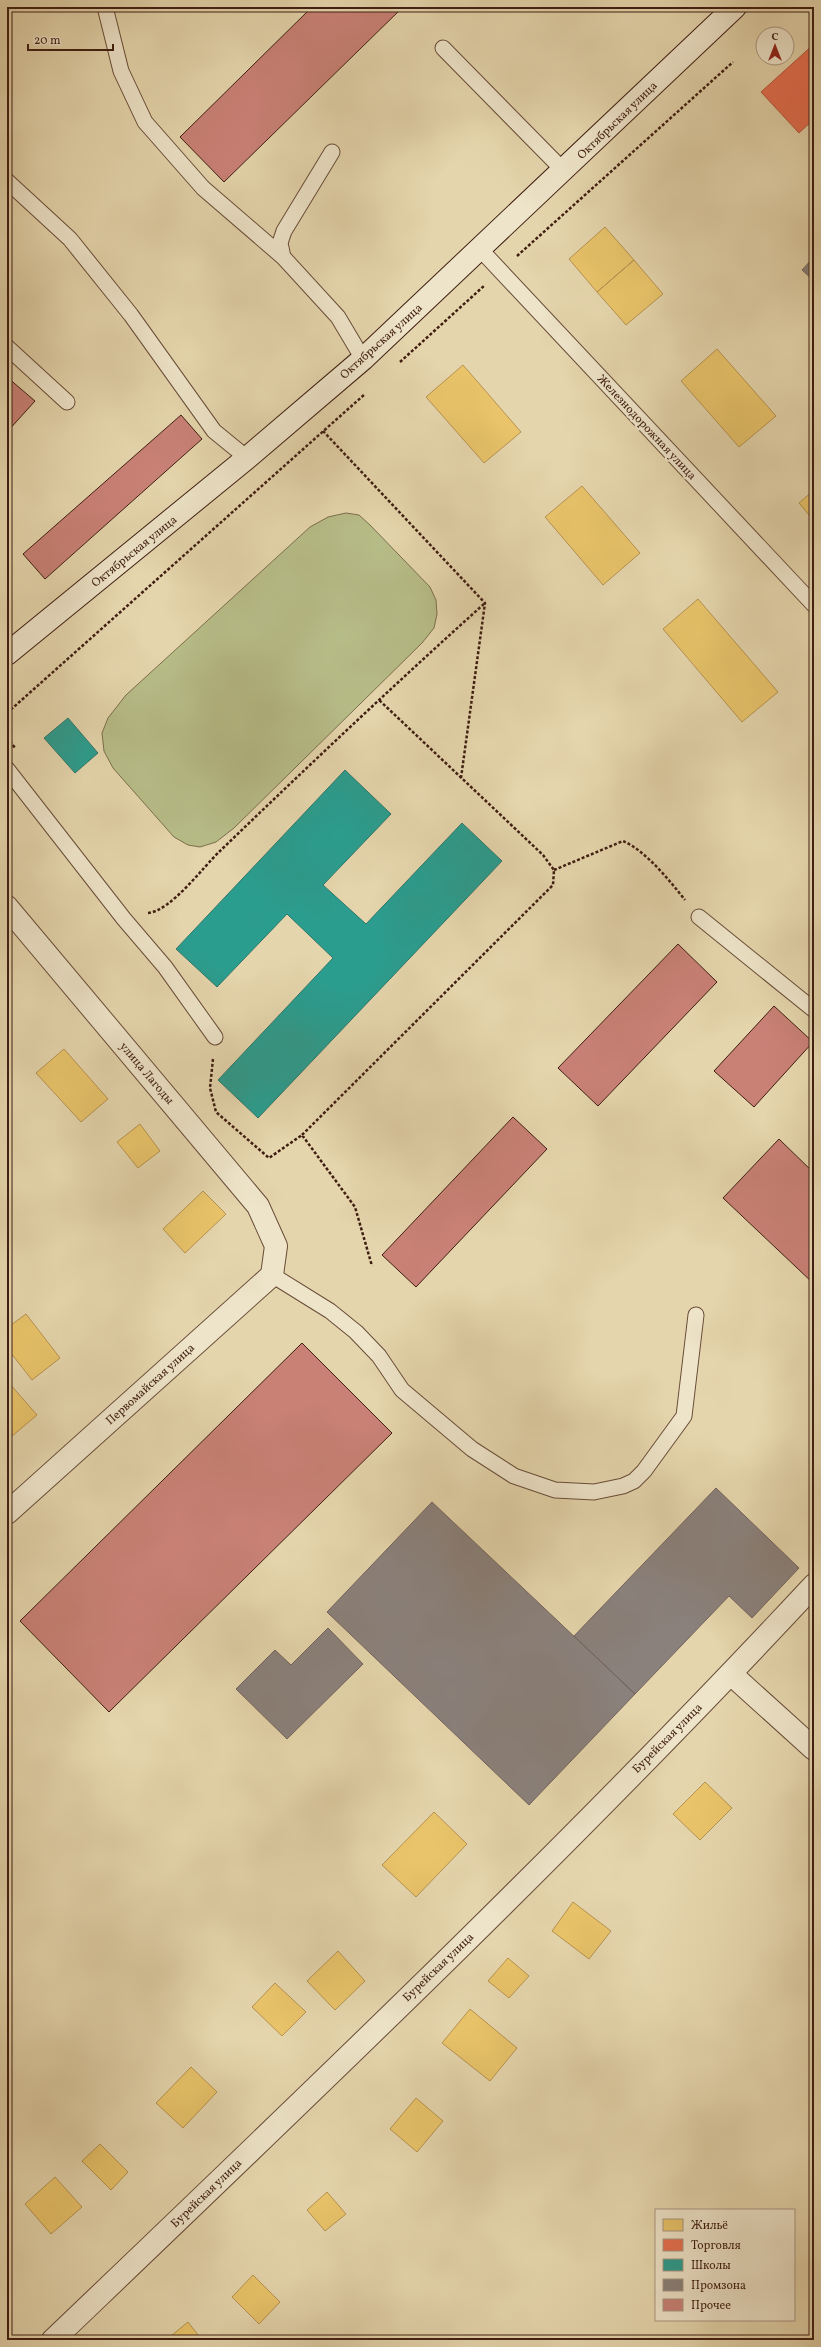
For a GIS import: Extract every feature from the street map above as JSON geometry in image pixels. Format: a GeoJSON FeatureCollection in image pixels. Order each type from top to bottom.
{"type":"FeatureCollection","features":[{"type":"Feature","properties":{"kind":"street","name":"Октябрьская улица"},"geometry":{"type":"LineString","coordinates":[[7,654],[247,458],[363,359],[564,171],[735,7]]}},
{"type":"Feature","properties":{"kind":"street","name":"улица Лагоды"},"geometry":{"type":"LineString","coordinates":[[7,907],[258,1206],[276,1246],[272,1275]]}},
{"type":"Feature","properties":{"kind":"street","name":"Первомайская улица"},"geometry":{"type":"LineString","coordinates":[[7,1513],[272,1275]]}},
{"type":"Feature","properties":{"kind":"street","name":"Бурейская улица"},"geometry":{"type":"LineString","coordinates":[[53,2340],[478,1928],[731,1674],[814,1585]]}},
{"type":"Feature","properties":{"kind":"street"},"geometry":{"type":"LineString","coordinates":[[731,1674],[814,1749]]}},
{"type":"Feature","properties":{"kind":"lane"},"geometry":{"type":"LineString","coordinates":[[105,7],[121,71],[145,122],[203,188],[283,257],[338,317],[363,359]]}},
{"type":"Feature","properties":{"kind":"lane"},"geometry":{"type":"LineString","coordinates":[[443,48],[564,171]]}},
{"type":"Feature","properties":{"kind":"lane"},"geometry":{"type":"LineString","coordinates":[[283,257],[280,244],[284,231],[332,152]]}},
{"type":"Feature","properties":{"kind":"lane"},"geometry":{"type":"LineString","coordinates":[[7,181],[70,239],[131,315],[214,431],[247,458]]}},
{"type":"Feature","properties":{"kind":"lane","name":"Железнодорожная улица"},"geometry":{"type":"LineString","coordinates":[[480,249],[814,605]]}},
{"type":"Feature","properties":{"kind":"lane"},"geometry":{"type":"LineString","coordinates":[[7,347],[67,402]]}},
{"type":"Feature","properties":{"kind":"lane"},"geometry":{"type":"LineString","coordinates":[[7,769],[124,919],[165,967],[215,1037]]}},
{"type":"Feature","properties":{"kind":"lane"},"geometry":{"type":"LineString","coordinates":[[699,917],[814,1010]]}},
{"type":"Feature","properties":{"kind":"lane"},"geometry":{"type":"LineString","coordinates":[[272,1275],[330,1311],[356,1332],[379,1356],[402,1390],[472,1449],[514,1476],[556,1490],[594,1492],[623,1486],[634,1481],[644,1471],[684,1416],[696,1315]]}},
{"type":"Feature","properties":{"kind":"path"},"geometry":{"type":"LineString","coordinates":[[323,432],[485,603]]}},
{"type":"Feature","properties":{"kind":"path"},"geometry":{"type":"LineString","coordinates":[[144,912],[150,913],[161,910],[215,855],[378,699],[485,603]]}},
{"type":"Feature","properties":{"kind":"path"},"geometry":{"type":"LineString","coordinates":[[461,778],[485,603]]}},
{"type":"Feature","properties":{"kind":"path"},"geometry":{"type":"LineString","coordinates":[[215,1037],[210,1088],[216,1112],[268,1158],[302,1136],[552,884],[554,870],[543,855],[378,699]]}},
{"type":"Feature","properties":{"kind":"path"},"geometry":{"type":"LineString","coordinates":[[7,737],[16,749]]}},
{"type":"Feature","properties":{"kind":"path"},"geometry":{"type":"LineString","coordinates":[[554,870],[623,841],[633,846],[672,883],[699,917]]}},
{"type":"Feature","properties":{"kind":"path"},"geometry":{"type":"LineString","coordinates":[[302,1136],[355,1207],[372,1266]]}},
{"type":"Feature","properties":{"kind":"green space"},"geometry":{"type":"Polygon","coordinates":[[[346,513],[359,515],[430,587],[436,600],[437,614],[434,628],[422,643],[234,828],[216,842],[200,847],[188,845],[174,837],[113,768],[104,751],[102,733],[108,718],[126,695],[310,527],[328,517],[346,513]]]}},
{"type":"Feature","properties":{"kind":"building: Жильё"},"geometry":{"type":"Polygon","coordinates":[[[605,227],[634,260],[597,292],[569,259],[605,227]]]}},
{"type":"Feature","properties":{"kind":"building: Жильё"},"geometry":{"type":"Polygon","coordinates":[[[634,260],[663,294],[626,325],[597,292],[634,260]]]}},
{"type":"Feature","properties":{"kind":"building: Жильё"},"geometry":{"type":"Polygon","coordinates":[[[717,349],[776,416],[739,447],[681,381],[717,349]]]}},
{"type":"Feature","properties":{"kind":"building: Жильё"},"geometry":{"type":"Polygon","coordinates":[[[463,365],[521,432],[484,463],[426,397],[463,365]]]}},
{"type":"Feature","properties":{"kind":"building: Жильё"},"geometry":{"type":"Polygon","coordinates":[[[582,486],[640,553],[603,585],[545,517],[582,486]]]}},
{"type":"Feature","properties":{"kind":"building: Жильё"},"geometry":{"type":"Polygon","coordinates":[[[814,490],[814,521],[799,503],[814,490]]]}},
{"type":"Feature","properties":{"kind":"building: Жильё"},"geometry":{"type":"Polygon","coordinates":[[[698,599],[778,692],[742,722],[663,629],[698,599]]]}},
{"type":"Feature","properties":{"kind":"building: Жильё"},"geometry":{"type":"Polygon","coordinates":[[[64,1049],[108,1099],[81,1122],[36,1073],[64,1049]]]}},
{"type":"Feature","properties":{"kind":"building: Жильё"},"geometry":{"type":"Polygon","coordinates":[[[140,1124],[160,1151],[138,1168],[117,1142],[140,1124]]]}},
{"type":"Feature","properties":{"kind":"building: Жильё"},"geometry":{"type":"Polygon","coordinates":[[[203,1191],[226,1214],[185,1253],[163,1229],[203,1191]]]}},
{"type":"Feature","properties":{"kind":"building: Жильё"},"geometry":{"type":"Polygon","coordinates":[[[26,1314],[60,1358],[32,1380],[7,1348],[7,1328],[26,1314]]]}},
{"type":"Feature","properties":{"kind":"building: Жильё"},"geometry":{"type":"Polygon","coordinates":[[[9,1383],[37,1415],[11,1437],[7,1432],[7,1385],[9,1383]]]}},
{"type":"Feature","properties":{"kind":"building: Жильё"},"geometry":{"type":"Polygon","coordinates":[[[705,1782],[732,1808],[700,1840],[673,1814],[705,1782]]]}},
{"type":"Feature","properties":{"kind":"building: Жильё"},"geometry":{"type":"Polygon","coordinates":[[[434,1812],[467,1844],[416,1897],[382,1865],[434,1812]]]}},
{"type":"Feature","properties":{"kind":"building: Жильё"},"geometry":{"type":"Polygon","coordinates":[[[573,1902],[611,1931],[589,1959],[552,1931],[573,1902]]]}},
{"type":"Feature","properties":{"kind":"building: Жильё"},"geometry":{"type":"Polygon","coordinates":[[[338,1951],[365,1981],[335,2010],[307,1981],[338,1951]]]}},
{"type":"Feature","properties":{"kind":"building: Жильё"},"geometry":{"type":"Polygon","coordinates":[[[508,1958],[529,1976],[509,1998],[488,1981],[508,1958]]]}},
{"type":"Feature","properties":{"kind":"building: Жильё"},"geometry":{"type":"Polygon","coordinates":[[[275,1983],[306,2012],[282,2036],[252,2007],[275,1983]]]}},
{"type":"Feature","properties":{"kind":"building: Жильё"},"geometry":{"type":"Polygon","coordinates":[[[470,2009],[517,2048],[490,2081],[442,2043],[470,2009]]]}},
{"type":"Feature","properties":{"kind":"building: Жильё"},"geometry":{"type":"Polygon","coordinates":[[[191,2067],[217,2092],[183,2128],[156,2103],[191,2067]]]}},
{"type":"Feature","properties":{"kind":"building: Жильё"},"geometry":{"type":"Polygon","coordinates":[[[416,2098],[443,2121],[417,2152],[390,2129],[416,2098]]]}},
{"type":"Feature","properties":{"kind":"building: Жильё"},"geometry":{"type":"Polygon","coordinates":[[[100,2144],[128,2172],[111,2190],[82,2161],[100,2144]]]}},
{"type":"Feature","properties":{"kind":"building: Жильё"},"geometry":{"type":"Polygon","coordinates":[[[55,2177],[82,2207],[51,2234],[25,2204],[55,2177]]]}},
{"type":"Feature","properties":{"kind":"building: Жильё"},"geometry":{"type":"Polygon","coordinates":[[[327,2192],[346,2214],[325,2231],[307,2210],[327,2192]]]}},
{"type":"Feature","properties":{"kind":"building: Жильё"},"geometry":{"type":"Polygon","coordinates":[[[253,2275],[280,2302],[259,2324],[232,2297],[253,2275]]]}},
{"type":"Feature","properties":{"kind":"building: Жильё"},"geometry":{"type":"Polygon","coordinates":[[[188,2322],[202,2340],[166,2340],[188,2322]]]}},
{"type":"Feature","properties":{"kind":"building: Торговля"},"geometry":{"type":"Polygon","coordinates":[[[814,44],[814,119],[799,133],[761,92],[790,66],[795,66],[795,61],[814,44]]]}},
{"type":"Feature","properties":{"kind":"building: Школы"},"geometry":{"type":"Polygon","coordinates":[[[68,718],[98,753],[75,773],[44,738],[68,718]]]}},
{"type":"Feature","properties":{"kind":"building: Школы"},"geometry":{"type":"Polygon","coordinates":[[[345,770],[391,814],[323,885],[366,924],[462,823],[502,861],[258,1118],[218,1080],[333,958],[287,914],[217,987],[176,949],[345,770]]]}},
{"type":"Feature","properties":{"kind":"building: Промзона"},"geometry":{"type":"Polygon","coordinates":[[[814,257],[814,281],[802,270],[814,257]]]}},
{"type":"Feature","properties":{"kind":"building: Промзона"},"geometry":{"type":"Polygon","coordinates":[[[716,1488],[799,1568],[752,1618],[729,1596],[635,1694],[574,1636],[716,1488]]]}},
{"type":"Feature","properties":{"kind":"building: Промзона"},"geometry":{"type":"Polygon","coordinates":[[[432,1502],[635,1694],[529,1805],[327,1612],[432,1502]]]}},
{"type":"Feature","properties":{"kind":"building: Промзона"},"geometry":{"type":"Polygon","coordinates":[[[328,1628],[363,1664],[287,1739],[236,1689],[275,1650],[291,1665],[328,1628]]]}},
{"type":"Feature","properties":{"kind":"building: Прочее"},"geometry":{"type":"Polygon","coordinates":[[[312,7],[403,7],[224,182],[180,137],[312,7]]]}},
{"type":"Feature","properties":{"kind":"building: Прочее"},"geometry":{"type":"Polygon","coordinates":[[[7,377],[35,401],[7,432],[7,377]]]}},
{"type":"Feature","properties":{"kind":"building: Прочее"},"geometry":{"type":"Polygon","coordinates":[[[181,415],[202,439],[45,579],[23,554],[181,415]]]}},
{"type":"Feature","properties":{"kind":"building: Прочее"},"geometry":{"type":"Polygon","coordinates":[[[678,944],[717,982],[598,1106],[558,1068],[678,944]]]}},
{"type":"Feature","properties":{"kind":"building: Прочее"},"geometry":{"type":"Polygon","coordinates":[[[774,1006],[813,1042],[754,1107],[714,1071],[774,1006]]]}},
{"type":"Feature","properties":{"kind":"building: Прочее"},"geometry":{"type":"Polygon","coordinates":[[[513,1117],[547,1149],[416,1287],[382,1255],[513,1117]]]}},
{"type":"Feature","properties":{"kind":"building: Прочее"},"geometry":{"type":"Polygon","coordinates":[[[779,1139],[814,1173],[814,1284],[723,1198],[779,1139]]]}},
{"type":"Feature","properties":{"kind":"building: Прочее"},"geometry":{"type":"Polygon","coordinates":[[[302,1343],[392,1433],[109,1712],[20,1621],[302,1343]]]}}]}
